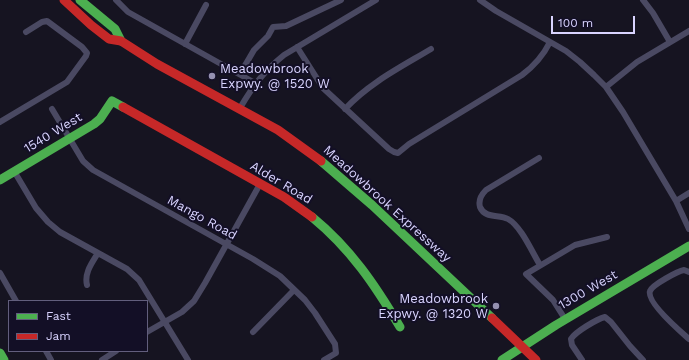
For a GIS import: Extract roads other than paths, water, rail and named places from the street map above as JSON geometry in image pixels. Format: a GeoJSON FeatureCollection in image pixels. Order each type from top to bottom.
{"type":"FeatureCollection","features":[{"type":"Feature","properties":{"kind":"street","name":"Meadowbrook Expressway"},"geometry":{"type":"LineString","coordinates":[[64,0],[91,25],[109,39],[121,41],[157,64],[240,108],[302,146],[343,179],[536,360]]}},
{"type":"Feature","properties":{"kind":"street"},"geometry":{"type":"LineString","coordinates":[[73,0],[87,7]]}},
{"type":"Feature","properties":{"kind":"street","name":"Meadowbrook Expressway"},"geometry":{"type":"LineString","coordinates":[[80,0],[115,29],[121,41]]}},
{"type":"Feature","properties":{"kind":"street"},"geometry":{"type":"LineString","coordinates":[[116,0],[128,12],[255,83]]}},
{"type":"Feature","properties":{"kind":"street"},"geometry":{"type":"LineString","coordinates":[[240,74],[254,50],[268,36],[273,27],[286,26],[341,0]]}},
{"type":"Feature","properties":{"kind":"street"},"geometry":{"type":"LineString","coordinates":[[362,0],[366,6]]}},
{"type":"Feature","properties":{"kind":"street"},"geometry":{"type":"LineString","coordinates":[[240,108],[255,83],[271,65],[297,47],[376,0]]}},
{"type":"Feature","properties":{"kind":"street"},"geometry":{"type":"LineString","coordinates":[[480,0],[580,62],[606,87],[623,112],[676,201],[689,229]]}},
{"type":"Feature","properties":{"kind":"street"},"geometry":{"type":"LineString","coordinates":[[643,0],[653,13],[670,42]]}},
{"type":"Feature","properties":{"kind":"street"},"geometry":{"type":"LineString","coordinates":[[185,44],[206,5]]}},
{"type":"Feature","properties":{"kind":"street"},"geometry":{"type":"LineString","coordinates":[[0,122],[67,82],[87,53],[82,47],[47,21],[42,22],[26,32]]}},
{"type":"Feature","properties":{"kind":"street"},"geometry":{"type":"LineString","coordinates":[[606,87],[630,67],[689,31]]}},
{"type":"Feature","properties":{"kind":"street"},"geometry":{"type":"LineString","coordinates":[[297,47],[318,82],[328,93],[389,149],[398,153],[409,144],[522,76],[540,59],[550,42]]}},
{"type":"Feature","properties":{"kind":"street"},"geometry":{"type":"LineString","coordinates":[[345,109],[358,95],[371,85],[431,50]]}},
{"type":"Feature","properties":{"kind":"street","name":"1540 West"},"geometry":{"type":"LineString","coordinates":[[0,180],[100,119],[112,101]]}},
{"type":"Feature","properties":{"kind":"street","name":"Alder Road"},"geometry":{"type":"LineString","coordinates":[[112,101],[284,197],[306,212],[330,232],[351,253],[370,278],[400,328]]}},
{"type":"Feature","properties":{"kind":"street","name":"Mango Road"},"geometry":{"type":"LineString","coordinates":[[52,109],[84,161],[93,170],[267,267],[280,276],[310,306],[320,319],[335,344],[336,353],[324,360]]}},
{"type":"Feature","properties":{"kind":"street"},"geometry":{"type":"LineString","coordinates":[[539,158],[486,190],[481,197],[480,206],[487,214],[507,218],[513,223],[540,265]]}},
{"type":"Feature","properties":{"kind":"street"},"geometry":{"type":"LineString","coordinates":[[14,171],[36,208],[48,222],[60,232],[134,274],[188,360]]}},
{"type":"Feature","properties":{"kind":"street"},"geometry":{"type":"LineString","coordinates":[[148,331],[182,312],[194,301],[260,184]]}},
{"type":"Feature","properties":{"kind":"street"},"geometry":{"type":"LineString","coordinates":[[676,201],[689,193]]}},
{"type":"Feature","properties":{"kind":"street"},"geometry":{"type":"LineString","coordinates":[[565,319],[553,300],[526,274],[575,245],[607,238]]}},
{"type":"Feature","properties":{"kind":"street","name":"1300 West"},"geometry":{"type":"LineString","coordinates":[[502,360],[565,319],[689,246]]}},
{"type":"Feature","properties":{"kind":"street"},"geometry":{"type":"LineString","coordinates":[[87,285],[86,277],[88,271],[98,253]]}},
{"type":"Feature","properties":{"kind":"street"},"geometry":{"type":"LineString","coordinates":[[687,271],[653,287],[650,290],[650,296],[661,312],[689,339]]}},
{"type":"Feature","properties":{"kind":"street"},"geometry":{"type":"LineString","coordinates":[[0,273],[15,300]]}},
{"type":"Feature","properties":{"kind":"street"},"geometry":{"type":"LineString","coordinates":[[253,332],[294,290]]}},
{"type":"Feature","properties":{"kind":"street"},"geometry":{"type":"LineString","coordinates":[[582,360],[572,345],[571,339],[575,334],[599,319],[605,317],[643,360]]}},
{"type":"Feature","properties":{"kind":"street"},"geometry":{"type":"LineString","coordinates":[[102,360],[114,352]]}},
{"type":"Feature","properties":{"kind":"street"},"geometry":{"type":"LineString","coordinates":[[0,353],[4,360]]}},
{"type":"Feature","properties":{"kind":"place","name":"Meadowbrook Expwy. @ 1520 W"},"geometry":{"type":"Point","coordinates":[212,76]}},
{"type":"Feature","properties":{"kind":"place","name":"Meadowbrook Expwy. @ 1320 W"},"geometry":{"type":"Point","coordinates":[496,306]}}]}
